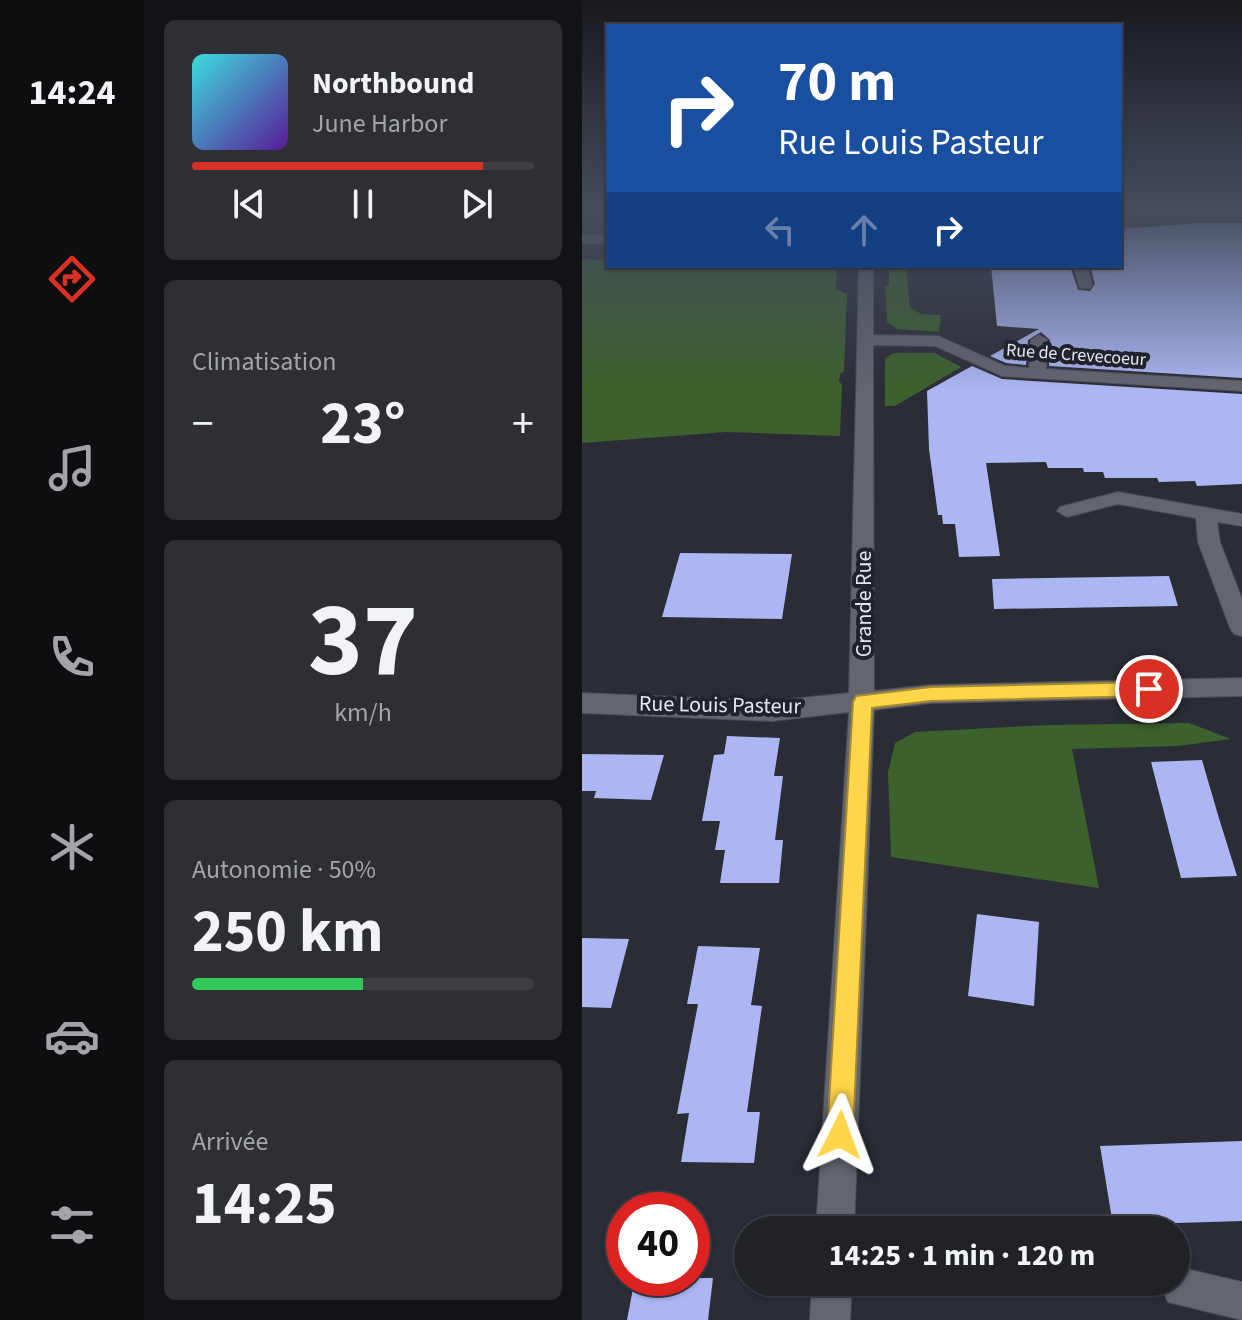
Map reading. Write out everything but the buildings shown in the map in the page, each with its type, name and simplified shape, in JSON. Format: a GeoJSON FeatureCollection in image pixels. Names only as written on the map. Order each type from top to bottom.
{"type":"FeatureCollection","features":[{"type":"Feature","properties":{"kind":"street","name":"Grande Rue"},"geometry":{"type":"LineString","coordinates":[[836,1216],[863,702],[866,268]]}},
{"type":"Feature","properties":{"kind":"street"},"geometry":{"type":"LineString","coordinates":[[1081,268],[1085,285]]}},
{"type":"Feature","properties":{"kind":"street","name":"Rue de Crevecoeur"},"geometry":{"type":"LineString","coordinates":[[866,340],[938,341],[1002,371],[1242,386]]}},
{"type":"Feature","properties":{"kind":"street"},"geometry":{"type":"LineString","coordinates":[[1037,373],[1039,340]]}},
{"type":"Feature","properties":{"kind":"street"},"geometry":{"type":"LineString","coordinates":[[1067,511],[1118,498],[1242,520]]}},
{"type":"Feature","properties":{"kind":"street"},"geometry":{"type":"LineString","coordinates":[[1206,515],[1209,542],[1242,628]]}},
{"type":"Feature","properties":{"kind":"street","name":"Rue Louis Pasteur"},"geometry":{"type":"LineString","coordinates":[[582,703],[772,711],[931,694],[1242,687]]}},
{"type":"Feature","properties":{"kind":"street"},"geometry":{"type":"LineString","coordinates":[[1190,1290],[1242,1302]]}},
{"type":"Feature","properties":{"kind":"street"},"geometry":{"type":"LineString","coordinates":[[830,1320],[831,1296]]}},
{"type":"Feature","properties":{"kind":"green space"},"geometry":{"type":"Polygon","coordinates":[[[582,268],[837,268],[836,289],[847,294],[844,371],[840,374],[839,382],[842,384],[840,436],[726,432],[582,443],[582,268]]]}},
{"type":"Feature","properties":{"kind":"green space"},"geometry":{"type":"Polygon","coordinates":[[[906,268],[910,307],[921,314],[941,315],[939,332],[897,329],[887,322],[885,286],[889,286],[889,269],[906,268]]]}},
{"type":"Feature","properties":{"kind":"green space"},"geometry":{"type":"Polygon","coordinates":[[[893,353],[935,353],[961,367],[895,406],[885,406],[885,359],[893,353]]]}},
{"type":"Feature","properties":{"kind":"green space"},"geometry":{"type":"Polygon","coordinates":[[[1189,723],[1231,739],[1178,746],[1072,749],[1099,888],[891,857],[888,772],[895,743],[915,732],[1049,725],[1189,723]]]}},
{"type":"Feature","properties":{"kind":"route"},"geometry":{"type":"LineString","coordinates":[[840,1135],[863,702],[931,694],[1149,689]]}}]}
